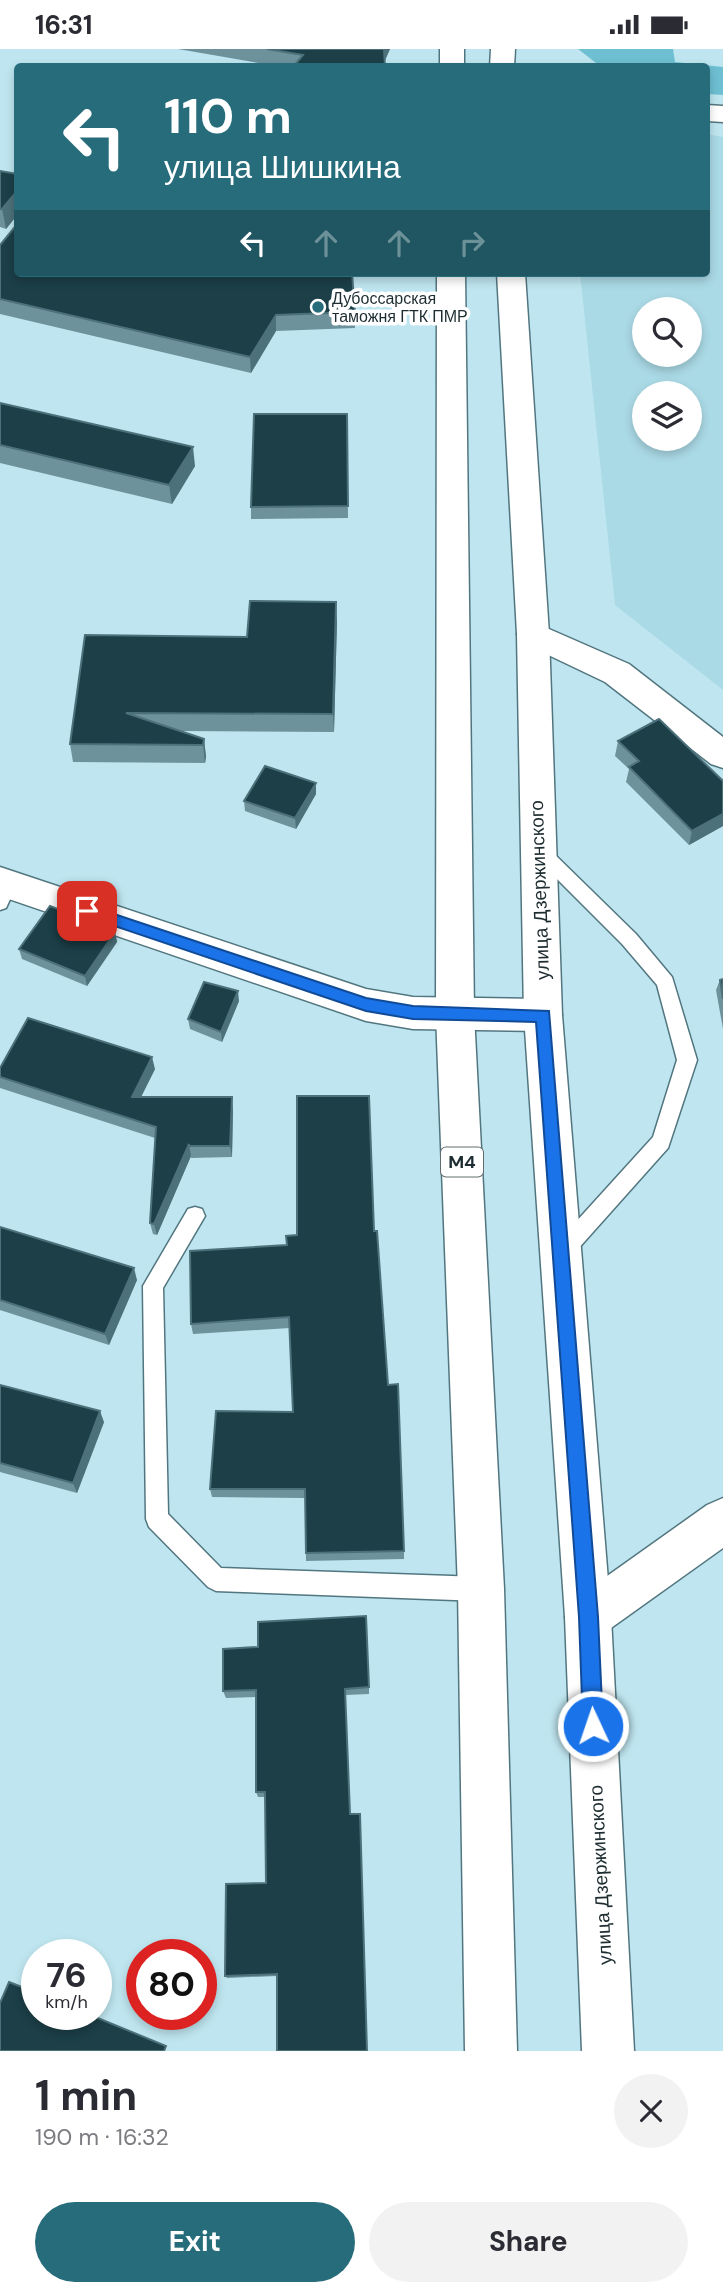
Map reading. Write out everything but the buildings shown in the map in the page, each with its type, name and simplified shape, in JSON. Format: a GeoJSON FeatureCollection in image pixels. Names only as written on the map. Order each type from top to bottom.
{"type":"FeatureCollection","features":[{"type":"Feature","properties":{"kind":"main road","name":"M4"},"geometry":{"type":"LineString","coordinates":[[451,277],[455,1014],[481,1589],[491,2051]]}},
{"type":"Feature","properties":{"kind":"main road","name":"улица Дзержинского"},"geometry":{"type":"LineString","coordinates":[[511,277],[533,633],[543,1016],[588,1617],[608,2051]]}},
{"type":"Feature","properties":{"kind":"main road"},"geometry":{"type":"LineString","coordinates":[[533,633],[617,673],[723,755]]}},
{"type":"Feature","properties":{"kind":"main road"},"geometry":{"type":"LineString","coordinates":[[3,890],[366,1005],[413,1013],[543,1016]]}},
{"type":"Feature","properties":{"kind":"main road"},"geometry":{"type":"LineString","coordinates":[[588,1617],[723,1521]]}},
{"type":"Feature","properties":{"kind":"lane"},"geometry":{"type":"LineString","coordinates":[[538,849],[629,939],[666,982],[687,1060],[661,1143],[561,1253]]}},
{"type":"Feature","properties":{"kind":"lane"},"geometry":{"type":"LineString","coordinates":[[195,1216],[153,1286],[157,1519],[216,1579],[481,1589]]}},
{"type":"Feature","properties":{"kind":"shaded area"},"geometry":{"type":"Polygon","coordinates":[[[578,49],[673,49],[675,62],[685,63],[596,63],[578,49]]]}},
{"type":"Feature","properties":{"kind":"shaded area"},"geometry":{"type":"Polygon","coordinates":[[[710,66],[723,67],[723,95],[710,94],[710,66]]]}},
{"type":"Feature","properties":{"kind":"shaded area"},"geometry":{"type":"Polygon","coordinates":[[[710,135],[723,137],[723,690],[615,605],[580,277],[710,277],[710,135]]]}},
{"type":"Feature","properties":{"kind":"place","name":"Дубоссарская таможня ГТК ПМР"},"geometry":{"type":"Point","coordinates":[318,307]}},
{"type":"Feature","properties":{"kind":"route"},"geometry":{"type":"LineString","coordinates":[[87,911],[366,1005],[413,1013],[543,1016],[588,1617],[593,1726]]}}]}
